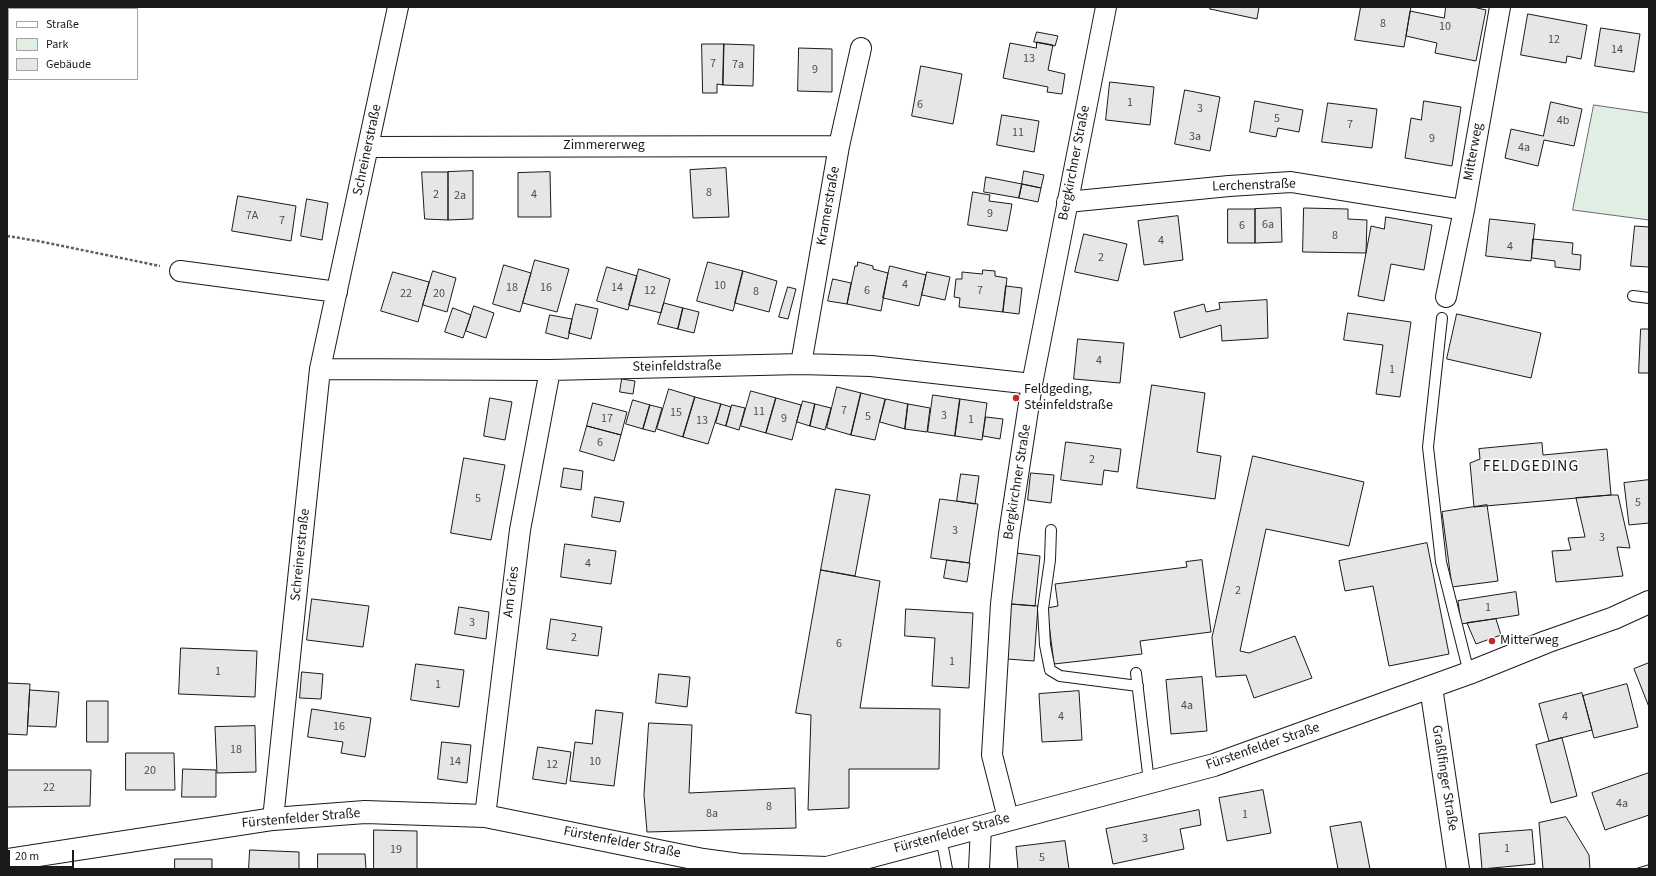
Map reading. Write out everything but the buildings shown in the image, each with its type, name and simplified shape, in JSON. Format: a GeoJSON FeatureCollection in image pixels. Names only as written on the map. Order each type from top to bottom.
{"type":"FeatureCollection","features":[{"type":"Feature","properties":{"kind":"street","name":"Schreinerstraße"},"geometry":{"type":"LineString","coordinates":[[273,819],[320,369],[398,7]]}},
{"type":"Feature","properties":{"kind":"street","name":"Bergkirchner Straße"},"geometry":{"type":"LineString","coordinates":[[1008,818],[992,755],[999,628],[1009,534],[1032,384],[1106,7]]}},
{"type":"Feature","properties":{"kind":"street","name":"Mitterweg"},"geometry":{"type":"LineString","coordinates":[[1446,297],[1464,210],[1500,7]]}},
{"type":"Feature","properties":{"kind":"street","name":"Kramerstraße"},"geometry":{"type":"LineString","coordinates":[[801,364],[839,146],[861,48]]}},
{"type":"Feature","properties":{"kind":"street","name":"Zimmererweg"},"geometry":{"type":"LineString","coordinates":[[369,147],[839,146]]}},
{"type":"Feature","properties":{"kind":"street","name":"Lerchenstraße"},"geometry":{"type":"LineString","coordinates":[[1067,202],[1229,186],[1291,182],[1464,210]]}},
{"type":"Feature","properties":{"kind":"street"},"geometry":{"type":"LineString","coordinates":[[180,271],[337,292]]}},
{"type":"Feature","properties":{"kind":"street","name":"Steinfeldstraße"},"geometry":{"type":"LineString","coordinates":[[320,369],[550,370],[801,364],[871,366],[1032,384]]}},
{"type":"Feature","properties":{"kind":"street","name":"Am Gries"},"geometry":{"type":"LineString","coordinates":[[485,816],[520,530],[550,370]]}},
{"type":"Feature","properties":{"kind":"street","name":"Fürstenfelder Straße"},"geometry":{"type":"LineString","coordinates":[[7,860],[273,819],[365,812],[485,816],[703,860],[740,865],[827,868],[981,827],[1008,818],[1214,765],[1469,673],[1546,642],[1614,618],[1649,602]]}},
{"type":"Feature","properties":{"kind":"street","name":"Graßlfinger Straße"},"geometry":{"type":"LineString","coordinates":[[1430,687],[1458,869]]}},
{"type":"Feature","properties":{"kind":"street"},"geometry":{"type":"LineString","coordinates":[[979,869],[981,827]]}},
{"type":"Feature","properties":{"kind":"lane"},"geometry":{"type":"LineString","coordinates":[[1633,296],[1649,298]]}},
{"type":"Feature","properties":{"kind":"lane"},"geometry":{"type":"LineString","coordinates":[[1442,318],[1428,447],[1441,562],[1469,673]]}},
{"type":"Feature","properties":{"kind":"lane"},"geometry":{"type":"LineString","coordinates":[[1051,530],[1050,560],[1043,609],[1045,645],[1050,670],[1060,676],[1138,686]]}},
{"type":"Feature","properties":{"kind":"lane"},"geometry":{"type":"LineString","coordinates":[[1136,673],[1149,782]]}},
{"type":"Feature","properties":{"kind":"lane"},"geometry":{"type":"LineString","coordinates":[[941,837],[947,869]]}},
{"type":"Feature","properties":{"kind":"path"},"geometry":{"type":"LineString","coordinates":[[7,236],[38,241],[180,271]]}},
{"type":"Feature","properties":{"kind":"green space"},"geometry":{"type":"Polygon","coordinates":[[[1594,105],[1649,113],[1649,220],[1573,210],[1594,105]]]}},
{"type":"Feature","properties":{"kind":"place","name":"Feldgeding, Steinfeldstraße"},"geometry":{"type":"Point","coordinates":[1016,398]}},
{"type":"Feature","properties":{"kind":"place","name":"Mitterweg"},"geometry":{"type":"Point","coordinates":[1492,641]}},
{"type":"Feature","properties":{"kind":"district","name":"FELDGEDING"},"geometry":{"type":"Point","coordinates":[1531,467]}}]}
